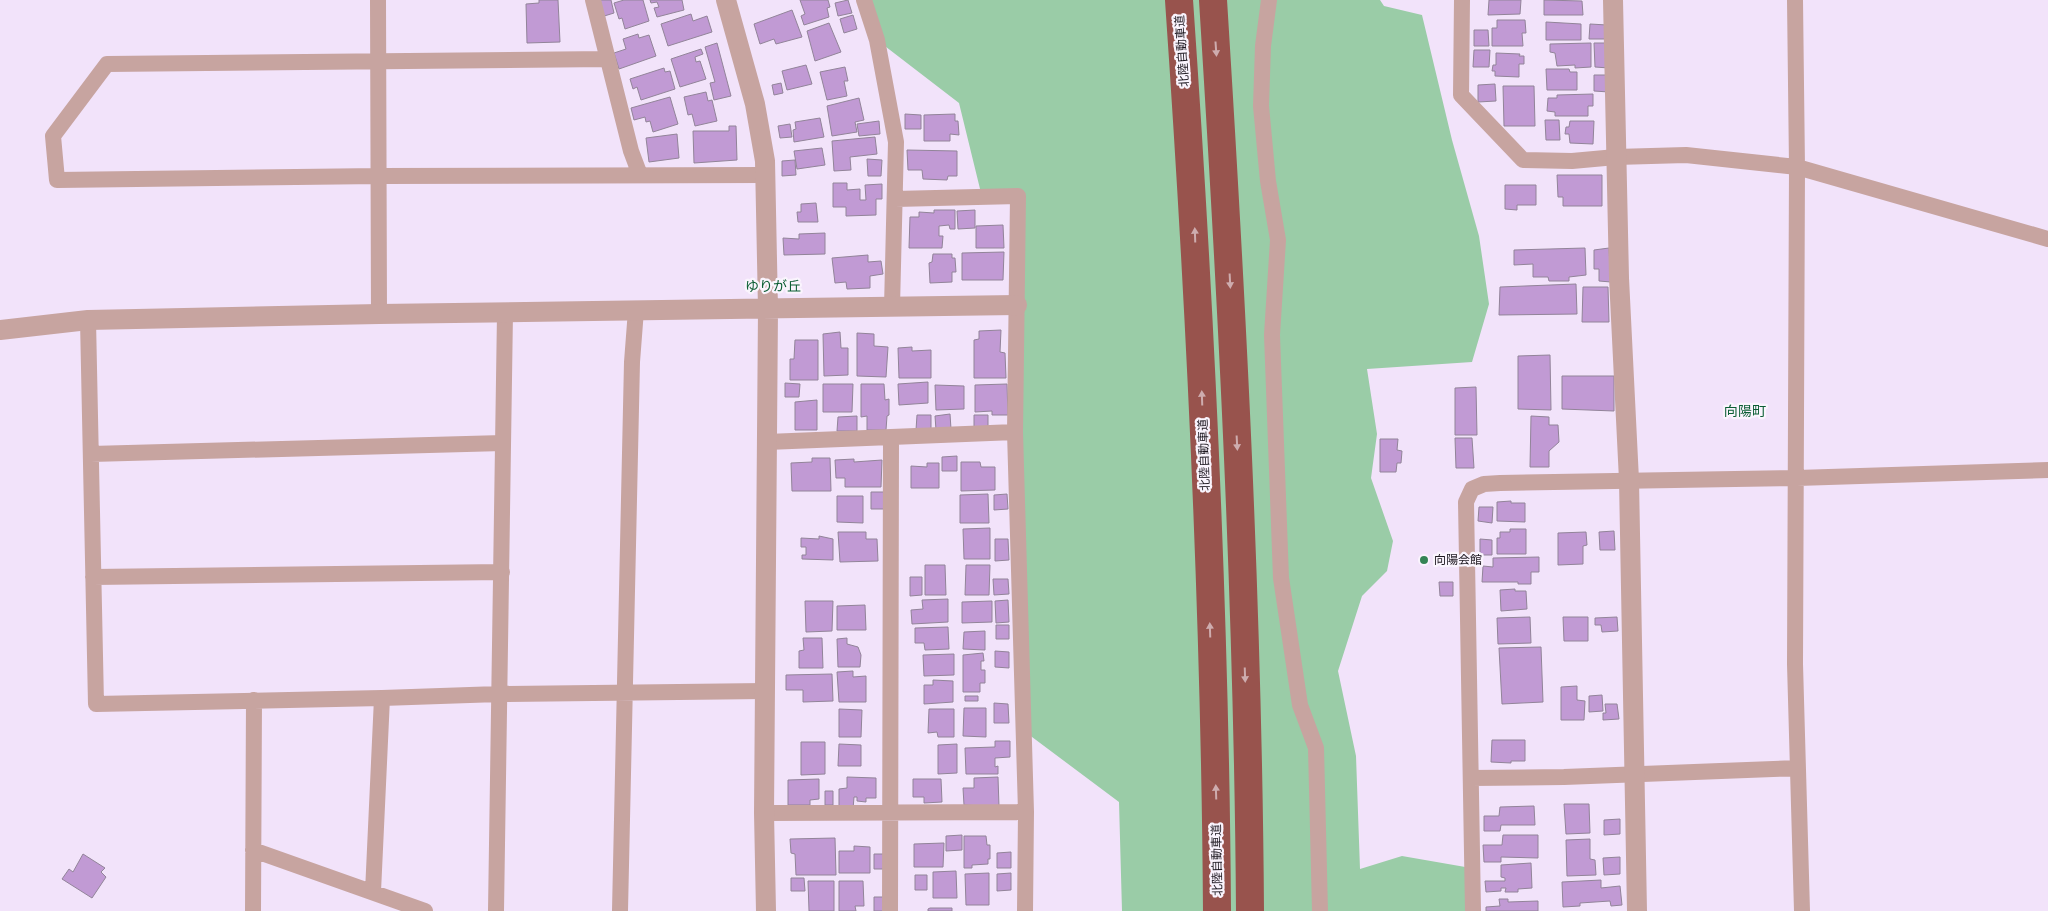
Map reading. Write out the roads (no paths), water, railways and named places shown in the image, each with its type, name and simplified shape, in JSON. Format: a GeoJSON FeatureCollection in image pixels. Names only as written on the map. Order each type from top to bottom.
{"type":"FeatureCollection","features":[{"type":"Feature","properties":{"kind":"highway","name":"北陸自動車道"},"geometry":{"type":"LineString","coordinates":[[1179,0],[1194,218],[1206,504],[1216,818],[1217,911]]}},
{"type":"Feature","properties":{"kind":"highway"},"geometry":{"type":"LineString","coordinates":[[1213,0],[1226,214],[1240,503],[1250,829],[1250,911]]}},
{"type":"Feature","properties":{"kind":"street"},"geometry":{"type":"LineString","coordinates":[[378,0],[379,314]]}},
{"type":"Feature","properties":{"kind":"street"},"geometry":{"type":"LineString","coordinates":[[593,0],[631,151],[640,176]]}},
{"type":"Feature","properties":{"kind":"street"},"geometry":{"type":"LineString","coordinates":[[726,0],[755,104],[765,161],[768,309],[764,691],[766,911]]}},
{"type":"Feature","properties":{"kind":"street"},"geometry":{"type":"LineString","coordinates":[[864,0],[877,40],[896,142],[892,307]]}},
{"type":"Feature","properties":{"kind":"street"},"geometry":{"type":"LineString","coordinates":[[1270,0],[1263,46],[1261,106],[1268,181],[1278,240],[1272,336],[1281,578],[1300,705],[1316,748],[1320,911]]}},
{"type":"Feature","properties":{"kind":"street"},"geometry":{"type":"LineString","coordinates":[[1462,0],[1461,95],[1523,160],[1572,161],[1616,157],[1686,156],[1797,167],[2048,239]]}},
{"type":"Feature","properties":{"kind":"street"},"geometry":{"type":"LineString","coordinates":[[1613,0],[1619,278],[1629,480],[1636,911]]}},
{"type":"Feature","properties":{"kind":"street"},"geometry":{"type":"LineString","coordinates":[[1795,0],[1797,167],[1795,664],[1802,911]]}},
{"type":"Feature","properties":{"kind":"street"},"geometry":{"type":"LineString","coordinates":[[608,59],[107,64],[53,136],[57,180],[379,176],[764,175]]}},
{"type":"Feature","properties":{"kind":"street"},"geometry":{"type":"LineString","coordinates":[[895,199],[1018,196],[1016,432],[1026,812],[1025,911]]}},
{"type":"Feature","properties":{"kind":"street"},"geometry":{"type":"LineString","coordinates":[[0,330],[88,320],[1017,305]]}},
{"type":"Feature","properties":{"kind":"street"},"geometry":{"type":"LineString","coordinates":[[620,911],[632,362],[636,310]]}},
{"type":"Feature","properties":{"kind":"street"},"geometry":{"type":"LineString","coordinates":[[496,911],[504,313]]}},
{"type":"Feature","properties":{"kind":"street"},"geometry":{"type":"LineString","coordinates":[[88,320],[96,704],[499,694],[764,691]]}},
{"type":"Feature","properties":{"kind":"street"},"geometry":{"type":"LineString","coordinates":[[767,442],[1016,432]]}},
{"type":"Feature","properties":{"kind":"street"},"geometry":{"type":"LineString","coordinates":[[890,911],[891,438]]}},
{"type":"Feature","properties":{"kind":"street"},"geometry":{"type":"LineString","coordinates":[[91,454],[503,443]]}},
{"type":"Feature","properties":{"kind":"street"},"geometry":{"type":"LineString","coordinates":[[1472,911],[1466,502],[1472,489],[1484,484],[1500,483],[1797,478],[2048,470]]}},
{"type":"Feature","properties":{"kind":"street"},"geometry":{"type":"LineString","coordinates":[[94,577],[502,572]]}},
{"type":"Feature","properties":{"kind":"street"},"geometry":{"type":"LineString","coordinates":[[373,892],[382,698]]}},
{"type":"Feature","properties":{"kind":"street"},"geometry":{"type":"LineString","coordinates":[[253,911],[254,700]]}},
{"type":"Feature","properties":{"kind":"street"},"geometry":{"type":"LineString","coordinates":[[1471,778],[1564,778],[1633,773],[1798,768]]}},
{"type":"Feature","properties":{"kind":"street"},"geometry":{"type":"LineString","coordinates":[[764,813],[1026,812]]}},
{"type":"Feature","properties":{"kind":"street"},"geometry":{"type":"LineString","coordinates":[[253,850],[425,911]]}},
{"type":"Feature","properties":{"kind":"place","name":"向陽会館"},"geometry":{"type":"Point","coordinates":[1424,560]}},
{"type":"Feature","properties":{"kind":"district","name":"ゆりが丘"},"geometry":{"type":"Point","coordinates":[773,286]}},
{"type":"Feature","properties":{"kind":"district","name":"向陽町"},"geometry":{"type":"Point","coordinates":[1745,411]}}]}
